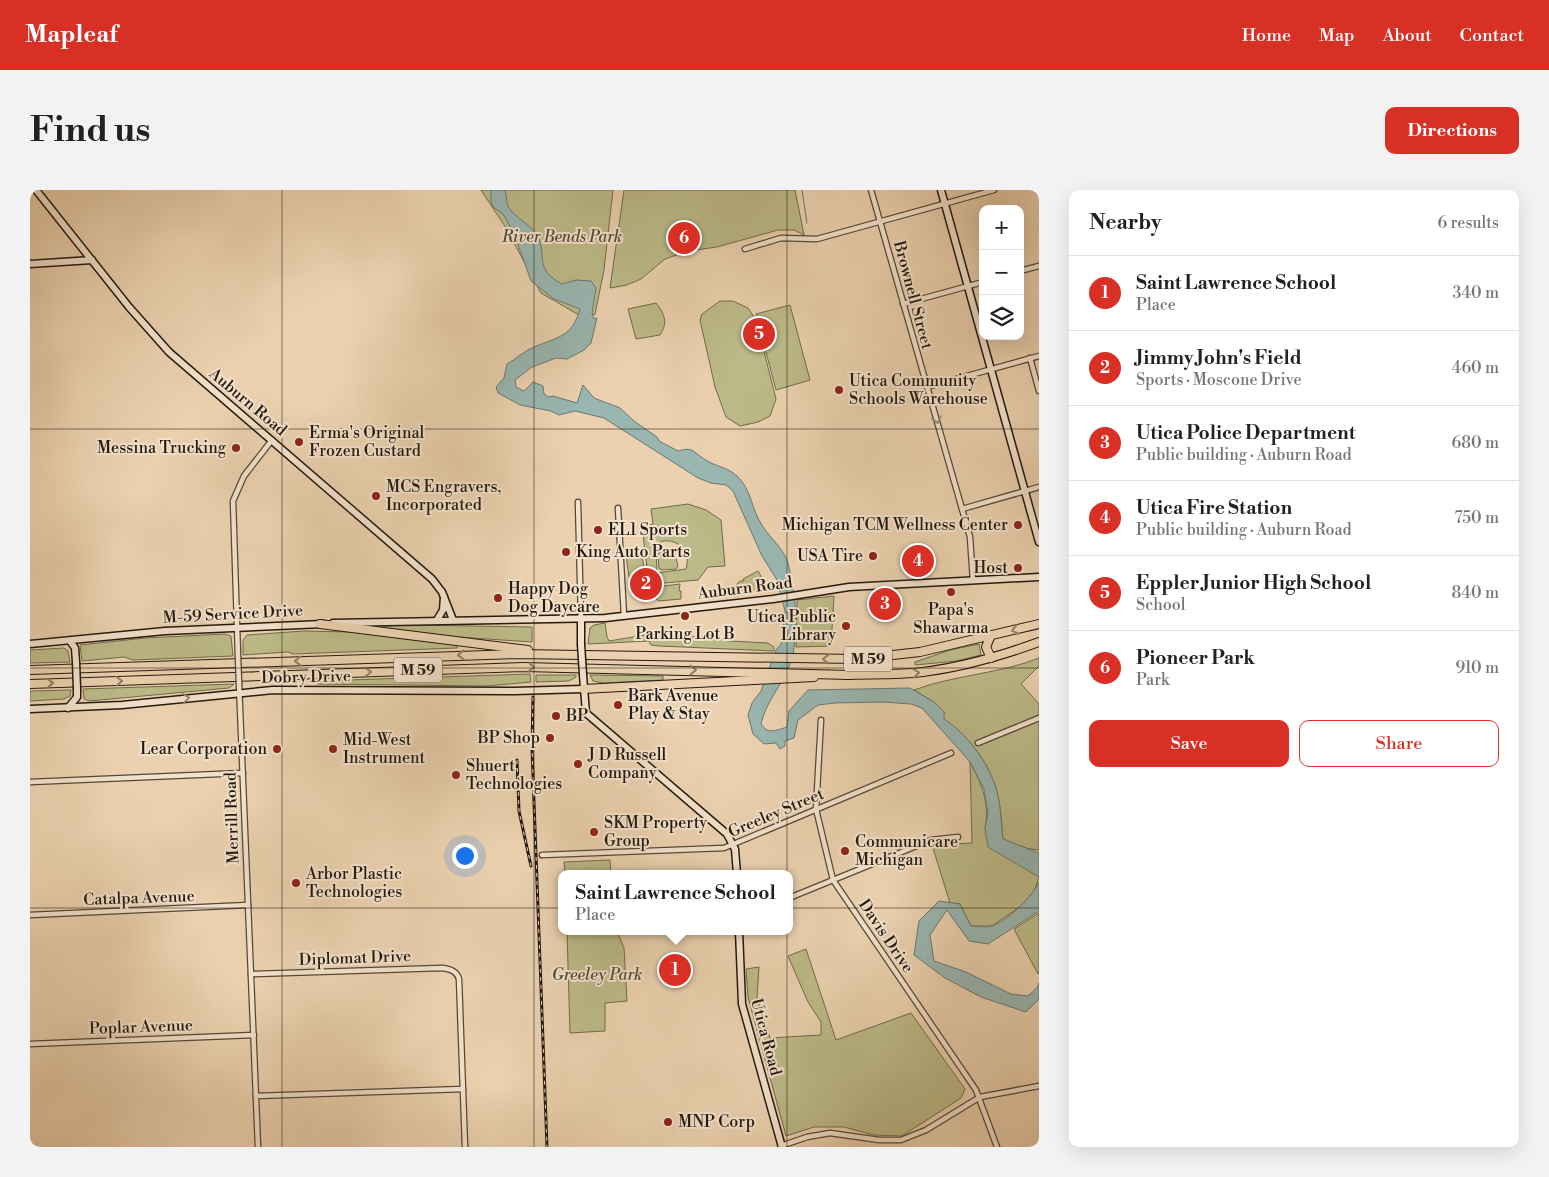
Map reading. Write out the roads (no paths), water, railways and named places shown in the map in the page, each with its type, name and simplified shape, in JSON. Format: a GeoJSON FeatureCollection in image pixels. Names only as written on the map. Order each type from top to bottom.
{"type":"FeatureCollection","features":[{"type":"Feature","properties":{"kind":"highway"},"geometry":{"type":"LineString","coordinates":[[320,624],[503,646],[545,653]]}},
{"type":"Feature","properties":{"kind":"highway","name":"M 59"},"geometry":{"type":"LineString","coordinates":[[30,670],[545,653],[791,659],[884,658],[933,650],[1039,624]]}},
{"type":"Feature","properties":{"kind":"highway"},"geometry":{"type":"LineString","coordinates":[[991,658],[986,647],[992,635]]}},
{"type":"Feature","properties":{"kind":"highway","name":"M 59"},"geometry":{"type":"LineString","coordinates":[[30,684],[524,667],[767,672],[785,676],[924,672],[991,658],[1039,642]]}},
{"type":"Feature","properties":{"kind":"highway"},"geometry":{"type":"LineString","coordinates":[[584,689],[764,680],[785,676]]}},
{"type":"Feature","properties":{"kind":"street","name":"Auburn Road"},"geometry":{"type":"LineString","coordinates":[[36,190],[156,340],[428,576],[444,596],[453,620]]}},
{"type":"Feature","properties":{"kind":"street","name":"Brownell Street"},"geometry":{"type":"LineString","coordinates":[[871,190],[972,545],[973,581]]}},
{"type":"Feature","properties":{"kind":"street"},"geometry":{"type":"LineString","coordinates":[[941,190],[1039,542]]}},
{"type":"Feature","properties":{"kind":"street"},"geometry":{"type":"LineString","coordinates":[[745,249],[781,238],[817,240],[994,190]]}},
{"type":"Feature","properties":{"kind":"street"},"geometry":{"type":"LineString","coordinates":[[30,264],[92,260]]}},
{"type":"Feature","properties":{"kind":"street"},"geometry":{"type":"LineString","coordinates":[[1024,270],[1039,266]]}},
{"type":"Feature","properties":{"kind":"street"},"geometry":{"type":"LineString","coordinates":[[903,304],[979,283]]}},
{"type":"Feature","properties":{"kind":"street"},"geometry":{"type":"LineString","coordinates":[[927,387],[1039,356]]}},
{"type":"Feature","properties":{"kind":"street"},"geometry":{"type":"LineString","coordinates":[[1030,358],[1039,391]]}},
{"type":"Feature","properties":{"kind":"street","name":"Merrill Road"},"geometry":{"type":"LineString","coordinates":[[258,1147],[239,684],[234,495],[244,476],[272,440]]}},
{"type":"Feature","properties":{"kind":"street"},"geometry":{"type":"LineString","coordinates":[[962,509],[1039,487]]}},
{"type":"Feature","properties":{"kind":"street"},"geometry":{"type":"LineString","coordinates":[[578,502],[581,644],[585,710],[589,716],[723,831],[733,844],[737,870]]}},
{"type":"Feature","properties":{"kind":"street"},"geometry":{"type":"LineString","coordinates":[[618,508],[624,616]]}},
{"type":"Feature","properties":{"kind":"street","name":"Auburn Road"},"geometry":{"type":"LineString","coordinates":[[438,620],[581,619],[624,616],[773,599],[865,586],[1039,577]]}},
{"type":"Feature","properties":{"kind":"street"},"geometry":{"type":"LineString","coordinates":[[438,620],[444,596]]}},
{"type":"Feature","properties":{"kind":"street","name":"M-59 Service Drive"},"geometry":{"type":"LineString","coordinates":[[30,644],[144,633],[237,627],[438,620]]}},
{"type":"Feature","properties":{"kind":"street"},"geometry":{"type":"LineString","coordinates":[[68,708],[77,697],[75,648],[70,641]]}},
{"type":"Feature","properties":{"kind":"street","name":"Dobry Drive"},"geometry":{"type":"LineString","coordinates":[[30,709],[138,704],[240,692],[285,690],[478,692],[584,689]]}},
{"type":"Feature","properties":{"kind":"street"},"geometry":{"type":"LineString","coordinates":[[978,743],[1039,718]]}},
{"type":"Feature","properties":{"kind":"street","name":"Davis Drive"},"geometry":{"type":"LineString","coordinates":[[821,720],[816,809],[832,880],[980,1097],[997,1147]]}},
{"type":"Feature","properties":{"kind":"street","name":"Greeley Street"},"geometry":{"type":"LineString","coordinates":[[542,855],[720,848],[951,753]]}},
{"type":"Feature","properties":{"kind":"street"},"geometry":{"type":"LineString","coordinates":[[30,782],[243,773]]}},
{"type":"Feature","properties":{"kind":"street"},"geometry":{"type":"LineString","coordinates":[[793,896],[931,840],[958,837]]}},
{"type":"Feature","properties":{"kind":"street","name":"Catalpa Avenue"},"geometry":{"type":"LineString","coordinates":[[30,915],[248,905]]}},
{"type":"Feature","properties":{"kind":"street","name":"Utica Road"},"geometry":{"type":"LineString","coordinates":[[739,935],[742,1004],[782,1146]]}},
{"type":"Feature","properties":{"kind":"street","name":"Diplomat Drive"},"geometry":{"type":"LineString","coordinates":[[251,974],[442,968],[458,975],[463,1089]]}},
{"type":"Feature","properties":{"kind":"street","name":"Poplar Avenue"},"geometry":{"type":"LineString","coordinates":[[30,1044],[254,1035]]}},
{"type":"Feature","properties":{"kind":"street"},"geometry":{"type":"LineString","coordinates":[[782,1146],[807,1136],[830,1133],[887,1141],[908,1139],[980,1097],[1039,1086]]}},
{"type":"Feature","properties":{"kind":"street"},"geometry":{"type":"LineString","coordinates":[[256,1096],[463,1089],[465,1147]]}},
{"type":"Feature","properties":{"kind":"water"},"geometry":{"type":"Polygon","coordinates":[[[491,190],[504,190],[509,208],[537,235],[547,273],[562,284],[576,280],[591,281],[596,288],[592,313],[594,319],[597,318],[591,343],[584,350],[567,359],[556,358],[532,367],[515,380],[516,387],[524,391],[533,382],[543,386],[544,394],[548,397],[553,396],[577,403],[583,385],[594,398],[620,408],[634,421],[657,437],[659,441],[678,451],[692,450],[708,461],[733,473],[746,487],[758,519],[786,558],[795,605],[794,648],[788,668],[768,705],[761,724],[770,731],[787,727],[789,711],[808,690],[910,688],[934,702],[944,712],[944,719],[975,748],[987,767],[997,792],[1003,839],[1039,853],[1039,877],[988,847],[985,829],[988,813],[984,789],[970,762],[922,708],[911,704],[883,702],[818,705],[798,720],[794,738],[785,741],[785,746],[780,749],[776,743],[764,744],[753,734],[748,715],[752,703],[761,691],[776,650],[781,644],[785,611],[777,580],[762,556],[733,491],[726,485],[711,483],[698,478],[604,418],[575,411],[559,415],[551,411],[520,405],[498,393],[496,387],[504,378],[507,364],[530,349],[563,335],[573,325],[580,309],[554,299],[531,281],[514,233],[503,214],[493,207],[491,190]]]}},
{"type":"Feature","properties":{"kind":"water"},"geometry":{"type":"Polygon","coordinates":[[[1039,882],[1039,911],[988,944],[969,941],[947,910],[930,935],[934,961],[966,972],[1011,994],[1028,996],[1037,988],[1039,983],[1039,999],[1026,1012],[981,997],[945,978],[914,955],[919,921],[939,901],[960,904],[971,926],[990,927],[1005,919],[1019,908],[1039,882]]]}},
{"type":"Feature","properties":{"kind":"waterway"},"geometry":{"type":"LineString","coordinates":[[802,190],[807,223]]}},
{"type":"Feature","properties":{"kind":"railway"},"geometry":{"type":"LineString","coordinates":[[533,697],[532,749],[547,1147]]}},
{"type":"Feature","properties":{"kind":"railway"},"geometry":{"type":"LineString","coordinates":[[517,760],[519,811],[531,866]]}},
{"type":"Feature","properties":{"kind":"place","name":"Pioneer Park"},"geometry":{"type":"Point","coordinates":[684,238]}},
{"type":"Feature","properties":{"kind":"place","name":"Eppler Junior High School"},"geometry":{"type":"Point","coordinates":[759,334]}},
{"type":"Feature","properties":{"kind":"place","name":"Utica Community Schools Warehouse"},"geometry":{"type":"Point","coordinates":[839,390]}},
{"type":"Feature","properties":{"kind":"place","name":"Erma's Original Frozen Custard"},"geometry":{"type":"Point","coordinates":[299,442]}},
{"type":"Feature","properties":{"kind":"place","name":"Messina Trucking"},"geometry":{"type":"Point","coordinates":[236,448]}},
{"type":"Feature","properties":{"kind":"place","name":"MCS Engravers, Incorporated"},"geometry":{"type":"Point","coordinates":[376,496]}},
{"type":"Feature","properties":{"kind":"place","name":"Michigan TCM Wellness Center"},"geometry":{"type":"Point","coordinates":[1018,525]}},
{"type":"Feature","properties":{"kind":"place","name":"EL1 Sports"},"geometry":{"type":"Point","coordinates":[598,530]}},
{"type":"Feature","properties":{"kind":"place","name":"King Auto Parts"},"geometry":{"type":"Point","coordinates":[566,552]}},
{"type":"Feature","properties":{"kind":"place","name":"USA Tire"},"geometry":{"type":"Point","coordinates":[873,556]}},
{"type":"Feature","properties":{"kind":"place","name":"Utica Fire Station"},"geometry":{"type":"Point","coordinates":[918,561]}},
{"type":"Feature","properties":{"kind":"place","name":"Host"},"geometry":{"type":"Point","coordinates":[1018,568]}},
{"type":"Feature","properties":{"kind":"place","name":"Jimmy John's Field"},"geometry":{"type":"Point","coordinates":[646,584]}},
{"type":"Feature","properties":{"kind":"place","name":"Papa's Shawarma"},"geometry":{"type":"Point","coordinates":[951,592]}},
{"type":"Feature","properties":{"kind":"place","name":"Happy Dog Dog Daycare"},"geometry":{"type":"Point","coordinates":[498,598]}},
{"type":"Feature","properties":{"kind":"place","name":"Utica Police Department"},"geometry":{"type":"Point","coordinates":[885,604]}},
{"type":"Feature","properties":{"kind":"place","name":"Parking Lot B"},"geometry":{"type":"Point","coordinates":[685,616]}},
{"type":"Feature","properties":{"kind":"place","name":"Utica Public Library"},"geometry":{"type":"Point","coordinates":[846,626]}},
{"type":"Feature","properties":{"kind":"place","name":"Bark Avenue Play & Stay"},"geometry":{"type":"Point","coordinates":[618,705]}},
{"type":"Feature","properties":{"kind":"place","name":"BP"},"geometry":{"type":"Point","coordinates":[556,716]}},
{"type":"Feature","properties":{"kind":"place","name":"BP Shop"},"geometry":{"type":"Point","coordinates":[550,738]}},
{"type":"Feature","properties":{"kind":"place","name":"Lear Corporation"},"geometry":{"type":"Point","coordinates":[277,749]}},
{"type":"Feature","properties":{"kind":"place","name":"Mid-West Instrument"},"geometry":{"type":"Point","coordinates":[333,749]}},
{"type":"Feature","properties":{"kind":"place","name":"J D Russell Company"},"geometry":{"type":"Point","coordinates":[578,764]}},
{"type":"Feature","properties":{"kind":"place","name":"Shuert Technologies"},"geometry":{"type":"Point","coordinates":[456,775]}},
{"type":"Feature","properties":{"kind":"place","name":"SKM Property Group"},"geometry":{"type":"Point","coordinates":[594,832]}},
{"type":"Feature","properties":{"kind":"place","name":"Communicare Michigan"},"geometry":{"type":"Point","coordinates":[845,851]}},
{"type":"Feature","properties":{"kind":"place","name":"Arbor Plastic Technologies"},"geometry":{"type":"Point","coordinates":[296,883]}},
{"type":"Feature","properties":{"kind":"place","name":"Saint Lawrence School"},"geometry":{"type":"Point","coordinates":[675,970]}},
{"type":"Feature","properties":{"kind":"place","name":"MNP Corp"},"geometry":{"type":"Point","coordinates":[668,1122]}},
{"type":"Feature","properties":{"kind":"park label","name":"River Bends Park"},"geometry":{"type":"Point","coordinates":[562,237]}},
{"type":"Feature","properties":{"kind":"park label","name":"Greeley Park"},"geometry":{"type":"Point","coordinates":[597,975]}}]}
